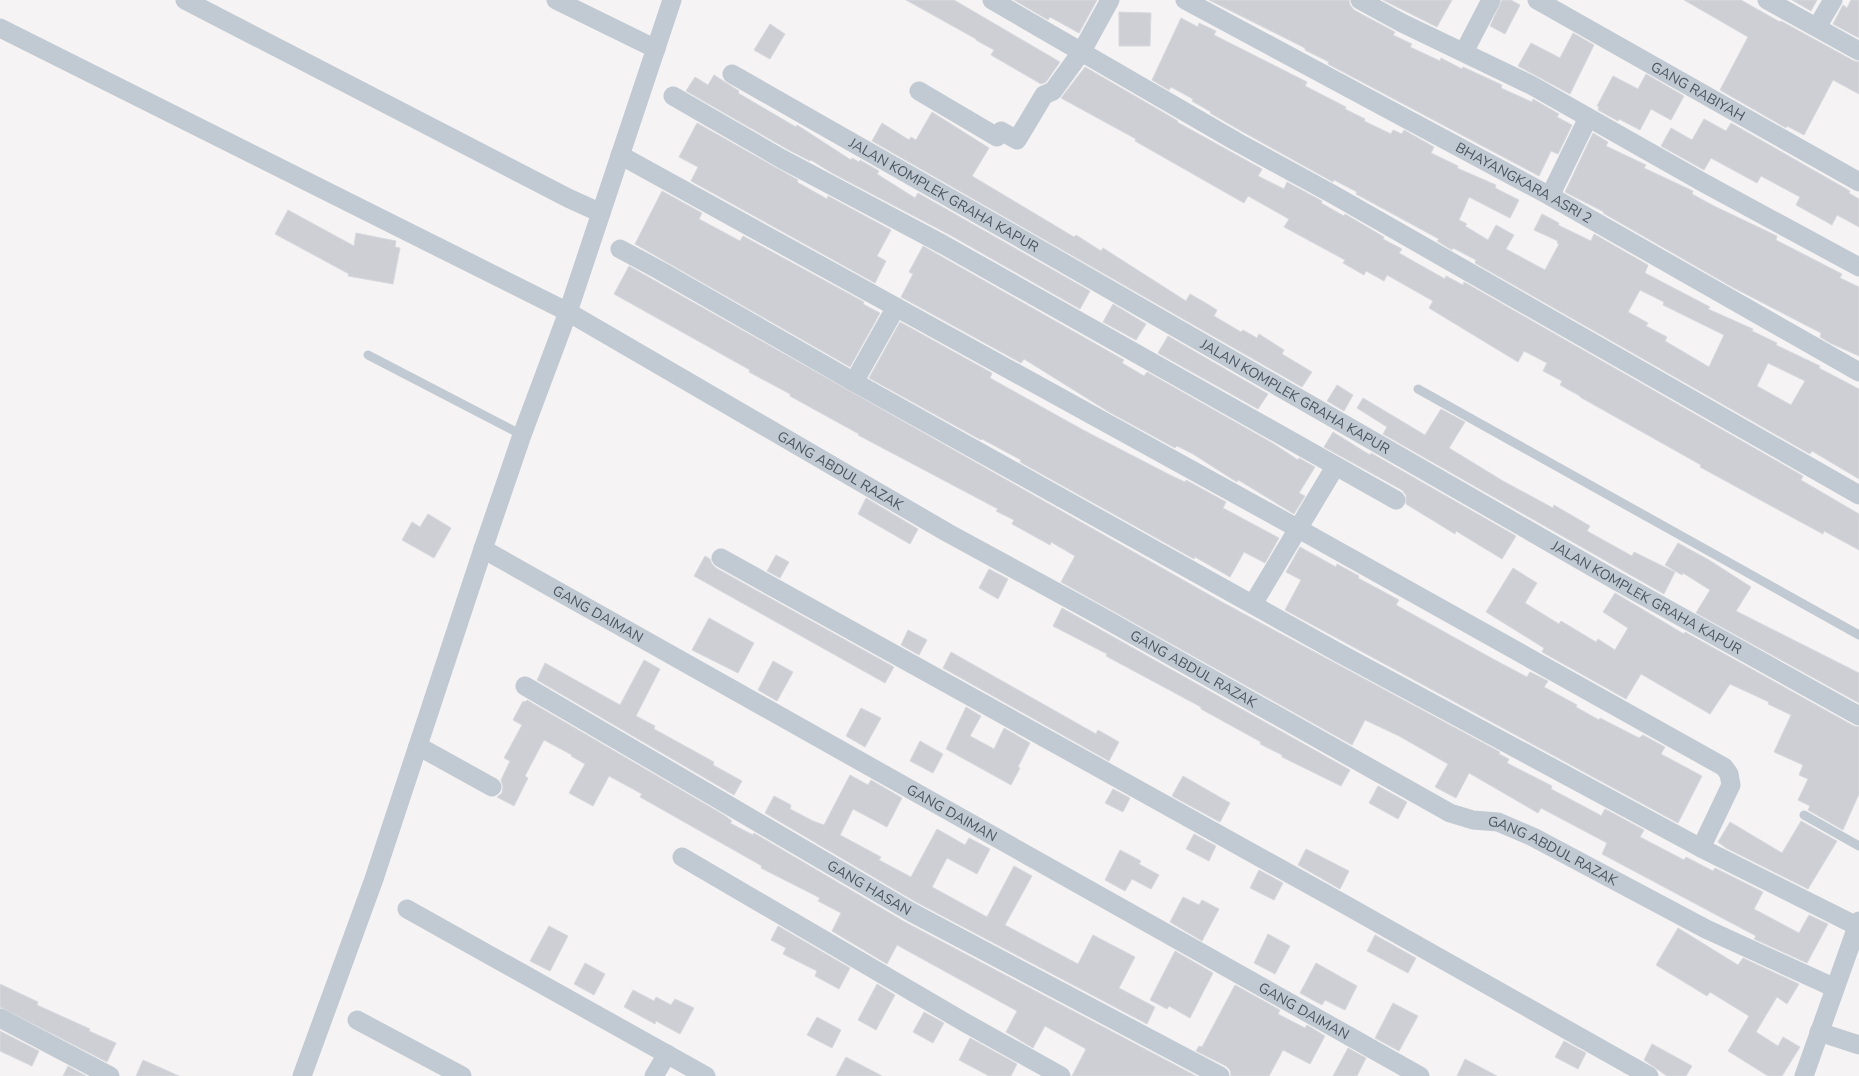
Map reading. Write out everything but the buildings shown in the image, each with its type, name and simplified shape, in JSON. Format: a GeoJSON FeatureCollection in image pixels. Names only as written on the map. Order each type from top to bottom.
{"type":"FeatureCollection","features":[{"type":"Feature","properties":{"kind":"street"},"geometry":{"type":"LineString","coordinates":[[185,0],[568,198],[601,213]]}},
{"type":"Feature","properties":{"kind":"street"},"geometry":{"type":"LineString","coordinates":[[556,0],[656,49]]}},
{"type":"Feature","properties":{"kind":"street"},"geometry":{"type":"LineString","coordinates":[[302,1076],[374,879],[483,549],[522,435],[568,312],[672,0]]}},
{"type":"Feature","properties":{"kind":"street"},"geometry":{"type":"LineString","coordinates":[[992,0],[1237,142],[1343,200],[1859,495]]}},
{"type":"Feature","properties":{"kind":"street"},"geometry":{"type":"LineString","coordinates":[[919,91],[997,137],[1001,131],[1017,140],[1044,95],[1053,91],[1082,51],[1110,0]]}},
{"type":"Feature","properties":{"kind":"street","name":"BHAYANGKARA ASRI 2"},"geometry":{"type":"LineString","coordinates":[[1185,0],[1550,196],[1859,372]]}},
{"type":"Feature","properties":{"kind":"street"},"geometry":{"type":"LineString","coordinates":[[1360,0],[1402,23],[1531,85],[1704,183],[1859,267]]}},
{"type":"Feature","properties":{"kind":"street"},"geometry":{"type":"LineString","coordinates":[[1464,52],[1491,0]]}},
{"type":"Feature","properties":{"kind":"street","name":"GANG RABIYAH"},"geometry":{"type":"LineString","coordinates":[[1537,0],[1859,182]]}},
{"type":"Feature","properties":{"kind":"street"},"geometry":{"type":"LineString","coordinates":[[1767,0],[1859,51]]}},
{"type":"Feature","properties":{"kind":"street"},"geometry":{"type":"LineString","coordinates":[[1817,28],[1833,0]]}},
{"type":"Feature","properties":{"kind":"street","name":"GANG ABDUL RAZAK"},"geometry":{"type":"LineString","coordinates":[[0,28],[568,312],[948,533],[1093,612],[1450,813],[1473,820],[1498,822],[1533,837],[1706,929],[1835,988]]}},
{"type":"Feature","properties":{"kind":"street","name":"JALAN KOMPLEK GRAHA KAPUR"},"geometry":{"type":"LineString","coordinates":[[732,74],[1615,580],[1859,716]]}},
{"type":"Feature","properties":{"kind":"street"},"geometry":{"type":"LineString","coordinates":[[673,96],[782,159],[952,250],[1396,500]]}},
{"type":"Feature","properties":{"kind":"street"},"geometry":{"type":"LineString","coordinates":[[1550,196],[1588,118]]}},
{"type":"Feature","properties":{"kind":"street"},"geometry":{"type":"LineString","coordinates":[[620,155],[1297,528],[1724,767],[1729,774],[1731,785],[1701,848]]}},
{"type":"Feature","properties":{"kind":"street"},"geometry":{"type":"LineString","coordinates":[[620,249],[1341,654],[1701,848],[1858,924],[1804,1076]]}},
{"type":"Feature","properties":{"kind":"street"},"geometry":{"type":"LineString","coordinates":[[854,382],[896,307]]}},
{"type":"Feature","properties":{"kind":"street"},"geometry":{"type":"LineString","coordinates":[[1253,604],[1335,467]]}},
{"type":"Feature","properties":{"kind":"street","name":"GANG DAIMAN"},"geometry":{"type":"LineString","coordinates":[[483,549],[1420,1076]]}},
{"type":"Feature","properties":{"kind":"street"},"geometry":{"type":"LineString","coordinates":[[721,558],[1344,904],[1649,1076]]}},
{"type":"Feature","properties":{"kind":"street","name":"GANG HASAN"},"geometry":{"type":"LineString","coordinates":[[525,686],[911,912],[1220,1076]]}},
{"type":"Feature","properties":{"kind":"street"},"geometry":{"type":"LineString","coordinates":[[418,746],[492,786]]}},
{"type":"Feature","properties":{"kind":"street"},"geometry":{"type":"LineString","coordinates":[[682,857],[964,1022],[1061,1076]]}},
{"type":"Feature","properties":{"kind":"street"},"geometry":{"type":"LineString","coordinates":[[407,909],[706,1076]]}},
{"type":"Feature","properties":{"kind":"street"},"geometry":{"type":"LineString","coordinates":[[0,1018],[110,1076]]}},
{"type":"Feature","properties":{"kind":"street"},"geometry":{"type":"LineString","coordinates":[[357,1020],[462,1076]]}},
{"type":"Feature","properties":{"kind":"street"},"geometry":{"type":"LineString","coordinates":[[1819,1032],[1859,1045]]}},
{"type":"Feature","properties":{"kind":"street"},"geometry":{"type":"LineString","coordinates":[[654,1076],[667,1054]]}},
{"type":"Feature","properties":{"kind":"lane"},"geometry":{"type":"LineString","coordinates":[[368,356],[522,435]]}},
{"type":"Feature","properties":{"kind":"lane"},"geometry":{"type":"LineString","coordinates":[[1418,388],[1859,635]]}},
{"type":"Feature","properties":{"kind":"lane"},"geometry":{"type":"LineString","coordinates":[[1804,815],[1859,846]]}}]}
